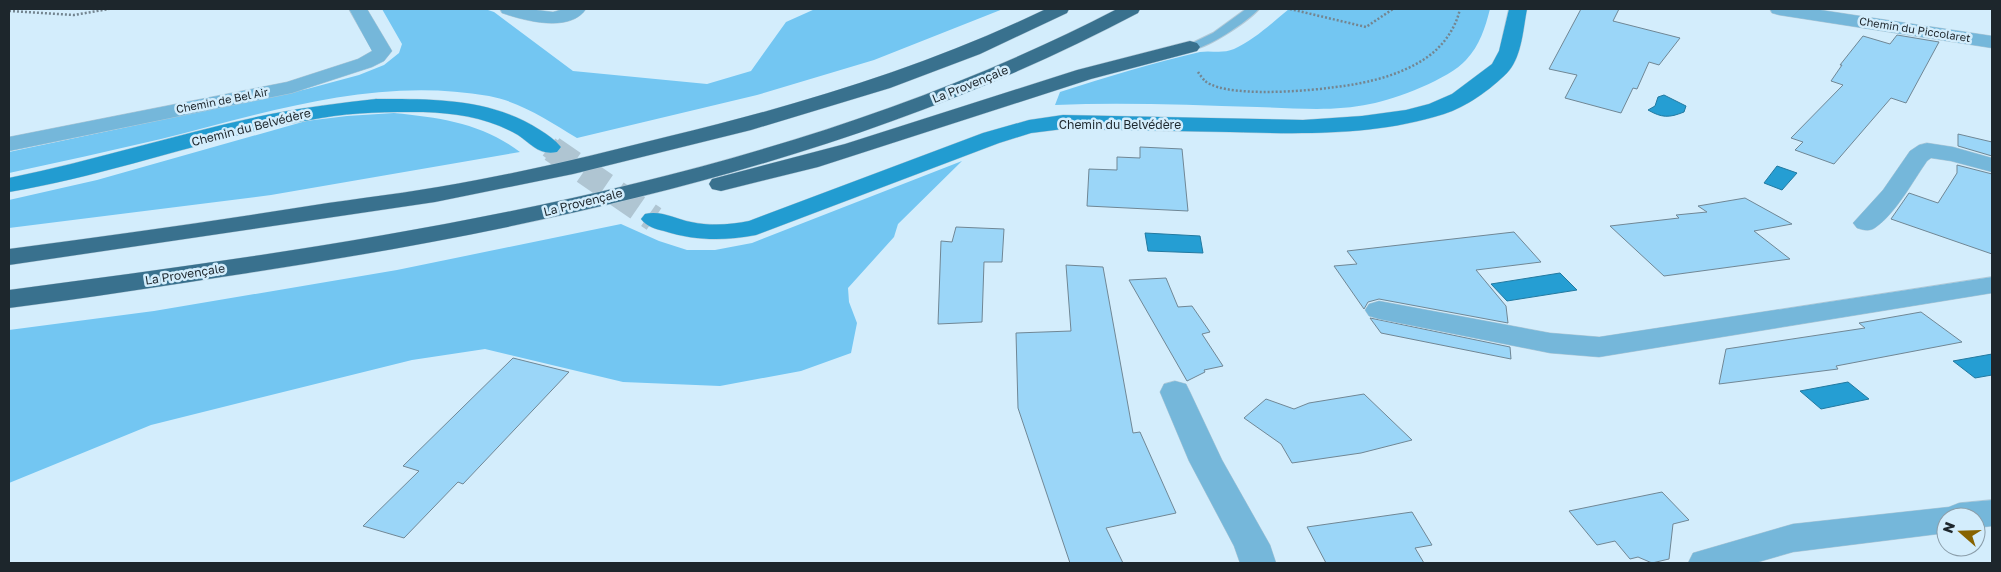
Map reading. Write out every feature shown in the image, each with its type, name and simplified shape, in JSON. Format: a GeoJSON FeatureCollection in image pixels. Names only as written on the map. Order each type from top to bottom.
{"type":"FeatureCollection","features":[{"type":"Feature","properties":{"kind":"highway"},"geometry":{"type":"LineString","coordinates":[[9,257],[164,237],[377,204],[498,184],[614,158],[773,117],[922,70],[1037,21],[1060,9]]}},
{"type":"Feature","properties":{"kind":"highway","name":"La Provençale"},"geometry":{"type":"LineString","coordinates":[[9,299],[140,282],[403,240],[529,215],[688,176],[817,140],[924,103],[1013,68],[1085,34],[1131,9]]}},
{"type":"Feature","properties":{"kind":"highway"},"geometry":{"type":"LineString","coordinates":[[529,215],[692,190],[774,173],[862,147],[1091,72],[1190,47]]}},
{"type":"Feature","properties":{"kind":"street","name":"Chemin de Bel Air"},"geometry":{"type":"LineString","coordinates":[[9,144],[292,87],[365,63],[377,57],[382,51],[358,9]]}},
{"type":"Feature","properties":{"kind":"street"},"geometry":{"type":"LineString","coordinates":[[509,9],[537,16],[551,17],[566,15],[576,9]]}},
{"type":"Feature","properties":{"kind":"street","name":"Chemin du Belvédère"},"geometry":{"type":"LineString","coordinates":[[654,219],[673,227],[702,233],[731,233],[756,227],[991,138],[1029,127],[1063,122],[1303,127],[1362,123],[1406,117],[1437,109],[1460,99],[1500,68],[1509,51],[1518,9]]}},
{"type":"Feature","properties":{"kind":"street","name":"Chemin du Piccolaret"},"geometry":{"type":"LineString","coordinates":[[1779,9],[1992,42]]}},
{"type":"Feature","properties":{"kind":"street","name":"Chemin du Belvédère"},"geometry":{"type":"LineString","coordinates":[[9,185],[138,156],[277,118],[356,106],[402,104],[446,107],[484,113],[510,122],[549,147]]}},
{"type":"Feature","properties":{"kind":"street"},"geometry":{"type":"LineString","coordinates":[[1866,222],[1892,195],[1918,156],[1927,150],[1953,154],[1992,165]]}},
{"type":"Feature","properties":{"kind":"street"},"geometry":{"type":"LineString","coordinates":[[1379,310],[1550,343],[1599,347],[1992,285]]}},
{"type":"Feature","properties":{"kind":"street"},"geometry":{"type":"LineString","coordinates":[[1175,392],[1206,461],[1252,545],[1258,563]]}},
{"type":"Feature","properties":{"kind":"street"},"geometry":{"type":"LineString","coordinates":[[1706,563],[1793,538],[1936,520]]}},
{"type":"Feature","properties":{"kind":"lane"},"geometry":{"type":"LineString","coordinates":[[1190,47],[1217,34],[1253,9]]}},
{"type":"Feature","properties":{"kind":"path"},"geometry":{"type":"LineString","coordinates":[[9,11],[74,14],[109,9]]}},
{"type":"Feature","properties":{"kind":"path"},"geometry":{"type":"LineString","coordinates":[[1290,9],[1366,27],[1393,9]]}},
{"type":"Feature","properties":{"kind":"path"},"geometry":{"type":"LineString","coordinates":[[1190,47],[1201,58],[1202,65],[1198,70],[1199,76],[1211,84],[1254,92],[1317,90],[1363,83],[1396,72],[1423,59],[1447,39],[1459,18],[1460,9]]}},
{"type":"Feature","properties":{"kind":"shaded area"},"geometry":{"type":"Polygon","coordinates":[[[382,9],[485,9],[494,12],[573,71],[707,84],[751,71],[786,22],[815,9],[1003,9],[874,60],[757,95],[577,138],[534,113],[501,99],[447,91],[405,90],[323,100],[282,108],[161,139],[9,173],[9,152],[307,89],[359,75],[384,65],[399,53],[402,44],[382,9]]]}},
{"type":"Feature","properties":{"kind":"shaded area"},"geometry":{"type":"Polygon","coordinates":[[[1289,9],[1490,9],[1484,30],[1478,42],[1471,54],[1458,67],[1421,87],[1394,98],[1370,104],[1314,109],[1156,104],[1055,105],[1060,92],[1095,81],[1200,52],[1234,49],[1256,36],[1289,9]]]}},
{"type":"Feature","properties":{"kind":"shaded area"},"geometry":{"type":"Polygon","coordinates":[[[1664,95],[1686,106],[1684,112],[1666,116],[1657,115],[1648,110],[1655,106],[1658,97],[1664,95]]]}},
{"type":"Feature","properties":{"kind":"shaded area"},"geometry":{"type":"Polygon","coordinates":[[[394,113],[445,120],[476,128],[491,134],[520,152],[271,195],[9,228],[9,200],[97,180],[306,121],[394,113]]]}},
{"type":"Feature","properties":{"kind":"shaded area"},"geometry":{"type":"Polygon","coordinates":[[[962,161],[898,224],[894,237],[848,288],[849,302],[857,323],[851,353],[801,371],[720,386],[623,382],[485,349],[412,360],[151,425],[9,483],[9,330],[154,311],[397,270],[621,224],[659,241],[687,250],[715,250],[752,243],[962,161]]]}},
{"type":"Feature","properties":{"kind":"shaded area"},"geometry":{"type":"Polygon","coordinates":[[[1777,166],[1797,173],[1782,190],[1764,183],[1777,166]]]}},
{"type":"Feature","properties":{"kind":"shaded area"},"geometry":{"type":"Polygon","coordinates":[[[1145,233],[1200,236],[1203,253],[1148,251],[1145,233]]]}},
{"type":"Feature","properties":{"kind":"shaded area"},"geometry":{"type":"Polygon","coordinates":[[[1560,273],[1577,290],[1507,301],[1491,284],[1560,273]]]}},
{"type":"Feature","properties":{"kind":"shaded area"},"geometry":{"type":"Polygon","coordinates":[[[1992,354],[1992,375],[1975,378],[1953,361],[1992,354]]]}},
{"type":"Feature","properties":{"kind":"shaded area"},"geometry":{"type":"Polygon","coordinates":[[[1848,382],[1869,399],[1821,409],[1800,391],[1848,382]]]}},
{"type":"Feature","properties":{"kind":"building"},"geometry":{"type":"Polygon","coordinates":[[[1581,9],[1619,9],[1613,21],[1680,38],[1659,65],[1649,62],[1637,89],[1633,88],[1621,113],[1565,98],[1577,75],[1549,69],[1581,9]]]}},
{"type":"Feature","properties":{"kind":"building"},"geometry":{"type":"Polygon","coordinates":[[[1897,35],[1939,42],[1906,103],[1891,98],[1834,164],[1795,150],[1803,142],[1791,138],[1843,85],[1831,81],[1842,65],[1840,65],[1863,36],[1890,44],[1897,35]]]}},
{"type":"Feature","properties":{"kind":"building"},"geometry":{"type":"Polygon","coordinates":[[[1958,134],[1992,142],[1992,156],[1958,146],[1958,134]]]}},
{"type":"Feature","properties":{"kind":"building"},"geometry":{"type":"Polygon","coordinates":[[[1140,147],[1182,149],[1188,211],[1087,206],[1089,169],[1117,170],[1117,157],[1140,158],[1140,147]]]}},
{"type":"Feature","properties":{"kind":"building"},"geometry":{"type":"Polygon","coordinates":[[[1957,165],[1992,174],[1992,254],[1891,219],[1909,193],[1938,203],[1957,173],[1957,165]]]}},
{"type":"Feature","properties":{"kind":"building"},"geometry":{"type":"Polygon","coordinates":[[[1745,198],[1792,224],[1754,231],[1790,259],[1664,276],[1610,226],[1679,218],[1676,215],[1707,212],[1698,206],[1745,198]]]}},
{"type":"Feature","properties":{"kind":"building"},"geometry":{"type":"Polygon","coordinates":[[[956,227],[1004,229],[1002,262],[984,262],[982,322],[938,324],[941,241],[952,242],[956,227]]]}},
{"type":"Feature","properties":{"kind":"building"},"geometry":{"type":"Polygon","coordinates":[[[1514,232],[1541,262],[1476,270],[1506,306],[1508,323],[1379,299],[1368,302],[1364,309],[1334,266],[1357,264],[1347,251],[1514,232]]]}},
{"type":"Feature","properties":{"kind":"building"},"geometry":{"type":"Polygon","coordinates":[[[1066,265],[1103,267],[1133,433],[1140,432],[1176,513],[1106,528],[1123,563],[1070,563],[1018,408],[1016,333],[1071,331],[1066,265]]]}},
{"type":"Feature","properties":{"kind":"building"},"geometry":{"type":"Polygon","coordinates":[[[1166,278],[1178,307],[1192,306],[1210,332],[1202,334],[1223,366],[1204,370],[1205,372],[1187,381],[1129,280],[1166,278]]]}},
{"type":"Feature","properties":{"kind":"building"},"geometry":{"type":"Polygon","coordinates":[[[1921,312],[1962,342],[1836,366],[1838,369],[1719,384],[1726,349],[1865,328],[1859,323],[1921,312]]]}},
{"type":"Feature","properties":{"kind":"building"},"geometry":{"type":"Polygon","coordinates":[[[1370,318],[1510,347],[1511,359],[1381,333],[1370,318]]]}},
{"type":"Feature","properties":{"kind":"building"},"geometry":{"type":"Polygon","coordinates":[[[513,358],[569,372],[463,484],[458,482],[404,538],[363,526],[419,471],[403,466],[513,358]]]}},
{"type":"Feature","properties":{"kind":"building"},"geometry":{"type":"Polygon","coordinates":[[[1364,394],[1412,440],[1361,453],[1292,463],[1281,444],[1244,418],[1266,399],[1294,409],[1309,403],[1364,394]]]}},
{"type":"Feature","properties":{"kind":"building"},"geometry":{"type":"Polygon","coordinates":[[[1662,492],[1689,520],[1673,524],[1669,559],[1652,563],[1638,557],[1630,559],[1615,541],[1597,545],[1569,511],[1662,492]]]}},
{"type":"Feature","properties":{"kind":"building"},"geometry":{"type":"Polygon","coordinates":[[[1412,512],[1432,545],[1415,548],[1424,563],[1326,563],[1307,527],[1412,512]]]}},
{"type":"Feature","properties":{"kind":"tunnel"},"geometry":{"type":"LineString","coordinates":[[549,147],[553,150]]}},
{"type":"Feature","properties":{"kind":"tunnel"},"geometry":{"type":"LineString","coordinates":[[552,149],[654,219]]}}]}
